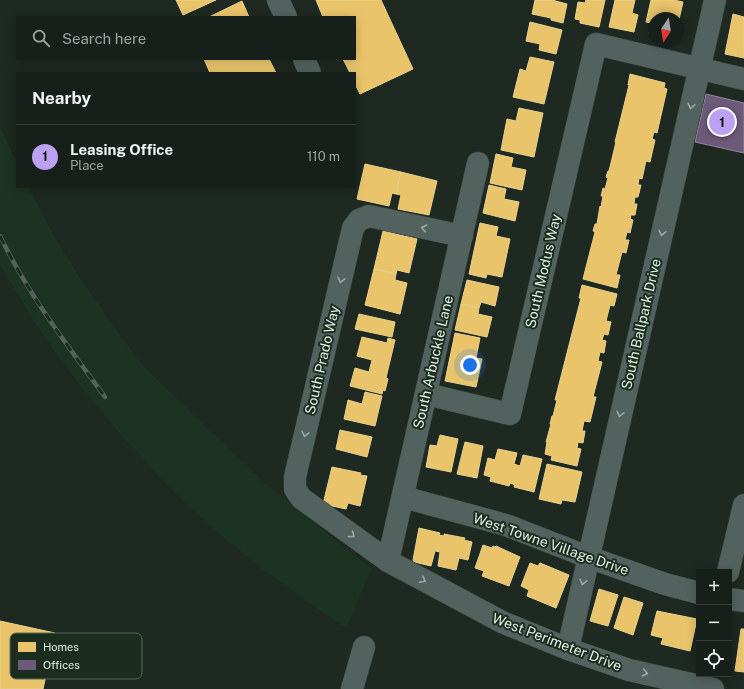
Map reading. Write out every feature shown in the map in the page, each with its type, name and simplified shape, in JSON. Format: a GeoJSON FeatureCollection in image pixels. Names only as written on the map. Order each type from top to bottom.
{"type":"FeatureCollection","features":[{"type":"Feature","properties":{"kind":"street"},"geometry":{"type":"LineString","coordinates":[[278,0],[286,16]]}},
{"type":"Feature","properties":{"kind":"street","name":"South Ballpark Drive"},"geometry":{"type":"LineString","coordinates":[[568,649],[715,0]]}},
{"type":"Feature","properties":{"kind":"street","name":"South Modus Way"},"geometry":{"type":"LineString","coordinates":[[426,394],[510,414],[596,44],[699,68]]}},
{"type":"Feature","properties":{"kind":"street"},"geometry":{"type":"LineString","coordinates":[[304,60],[310,72]]}},
{"type":"Feature","properties":{"kind":"street"},"geometry":{"type":"LineString","coordinates":[[699,68],[744,79]]}},
{"type":"Feature","properties":{"kind":"street","name":"South Arbuckle Lane"},"geometry":{"type":"LineString","coordinates":[[388,562],[478,163]]}},
{"type":"Feature","properties":{"kind":"street","name":"South Prado Way"},"geometry":{"type":"LineString","coordinates":[[388,562],[301,498],[295,489],[295,477],[353,228],[359,220],[369,216],[462,236]]}},
{"type":"Feature","properties":{"kind":"street","name":"West Towne Village Drive"},"geometry":{"type":"LineString","coordinates":[[403,497],[506,525],[588,557],[665,584],[696,592]]}},
{"type":"Feature","properties":{"kind":"street"},"geometry":{"type":"LineString","coordinates":[[729,569],[744,505]]}},
{"type":"Feature","properties":{"kind":"street","name":"West Perimeter Drive"},"geometry":{"type":"LineString","coordinates":[[388,562],[502,622],[568,649],[629,670],[708,683]]}},
{"type":"Feature","properties":{"kind":"street"},"geometry":{"type":"LineString","coordinates":[[732,599],[744,601]]}},
{"type":"Feature","properties":{"kind":"street"},"geometry":{"type":"LineString","coordinates":[[352,689],[364,647]]}},
{"type":"Feature","properties":{"kind":"shaded area"},"geometry":{"type":"Polygon","coordinates":[[[0,126],[16,162],[16,188],[29,188],[52,232],[78,275],[137,358],[148,371],[267,485],[372,569],[346,628],[265,571],[227,540],[190,507],[155,472],[90,398],[60,359],[32,318],[0,265],[0,126]]]}},
{"type":"Feature","properties":{"kind":"building: Homes"},"geometry":{"type":"Polygon","coordinates":[[[176,0],[216,0],[183,15],[176,0]]]}},
{"type":"Feature","properties":{"kind":"building: Homes"},"geometry":{"type":"Polygon","coordinates":[[[316,0],[381,0],[413,69],[360,94],[356,86],[356,72],[350,72],[344,60],[356,60],[356,16],[323,16],[316,0]]]}},
{"type":"Feature","properties":{"kind":"building: Homes"},"geometry":{"type":"Polygon","coordinates":[[[535,0],[552,0],[567,4],[563,23],[551,20],[551,18],[532,14],[535,0]]]}},
{"type":"Feature","properties":{"kind":"building: Homes"},"geometry":{"type":"Polygon","coordinates":[[[586,0],[605,0],[599,27],[580,23],[580,20],[575,19],[578,2],[585,3],[586,0]]]}},
{"type":"Feature","properties":{"kind":"building: Homes"},"geometry":{"type":"Polygon","coordinates":[[[615,0],[635,0],[632,13],[638,15],[634,32],[609,27],[615,0]]]}},
{"type":"Feature","properties":{"kind":"building: Homes"},"geometry":{"type":"Polygon","coordinates":[[[651,0],[674,0],[683,2],[681,12],[648,12],[651,0]]]}},
{"type":"Feature","properties":{"kind":"building: Homes"},"geometry":{"type":"Polygon","coordinates":[[[242,1],[249,16],[211,16],[242,1]]]}},
{"type":"Feature","properties":{"kind":"building: Homes"},"geometry":{"type":"Polygon","coordinates":[[[733,14],[744,17],[744,58],[725,54],[733,14]]]}},
{"type":"Feature","properties":{"kind":"building: Homes"},"geometry":{"type":"Polygon","coordinates":[[[530,22],[562,30],[556,54],[539,50],[540,44],[526,41],[530,22]]]}},
{"type":"Feature","properties":{"kind":"building: Homes"},"geometry":{"type":"Polygon","coordinates":[[[530,57],[554,62],[544,104],[513,97],[520,69],[526,71],[530,57]]]}},
{"type":"Feature","properties":{"kind":"building: Homes"},"geometry":{"type":"Polygon","coordinates":[[[204,60],[270,60],[276,72],[210,72],[204,60]]]}},
{"type":"Feature","properties":{"kind":"building: Homes"},"geometry":{"type":"Polygon","coordinates":[[[630,74],[665,83],[664,88],[667,89],[657,133],[654,132],[652,139],[655,140],[650,162],[646,161],[642,179],[639,178],[638,185],[641,185],[638,197],[635,197],[634,204],[637,204],[635,215],[631,215],[630,219],[633,220],[630,233],[627,232],[625,240],[629,240],[626,253],[622,252],[616,275],[620,275],[617,288],[583,279],[595,232],[593,231],[595,224],[597,224],[600,206],[601,207],[603,196],[601,196],[608,178],[606,177],[609,171],[616,142],[629,85],[630,74]]]}},
{"type":"Feature","properties":{"kind":"building: Homes"},"geometry":{"type":"Polygon","coordinates":[[[519,108],[543,113],[534,157],[501,150],[507,119],[516,121],[519,108]]]}},
{"type":"Feature","properties":{"kind":"building: Homes"},"geometry":{"type":"Polygon","coordinates":[[[496,154],[513,158],[511,167],[526,170],[522,190],[490,183],[496,154]]]}},
{"type":"Feature","properties":{"kind":"building: Homes"},"geometry":{"type":"Polygon","coordinates":[[[365,164],[401,172],[396,194],[392,193],[389,206],[357,199],[365,164]]]}},
{"type":"Feature","properties":{"kind":"building: Homes"},"geometry":{"type":"Polygon","coordinates":[[[401,172],[437,181],[429,215],[398,209],[401,195],[396,194],[401,172]]]}},
{"type":"Feature","properties":{"kind":"building: Homes"},"geometry":{"type":"Polygon","coordinates":[[[489,185],[506,189],[504,199],[519,202],[515,221],[483,213],[489,185]]]}},
{"type":"Feature","properties":{"kind":"building: Homes"},"geometry":{"type":"Polygon","coordinates":[[[480,223],[498,227],[496,236],[510,239],[502,277],[487,274],[486,278],[469,274],[480,223]]]}},
{"type":"Feature","properties":{"kind":"building: Homes"},"geometry":{"type":"Polygon","coordinates":[[[383,231],[417,239],[409,273],[397,270],[396,274],[374,269],[383,231]]]}},
{"type":"Feature","properties":{"kind":"building: Homes"},"geometry":{"type":"Polygon","coordinates":[[[374,269],[396,274],[395,280],[407,283],[400,314],[365,305],[374,269]]]}},
{"type":"Feature","properties":{"kind":"building: Homes"},"geometry":{"type":"Polygon","coordinates":[[[467,280],[499,287],[495,306],[481,302],[479,308],[461,304],[467,280]]]}},
{"type":"Feature","properties":{"kind":"building: Homes"},"geometry":{"type":"Polygon","coordinates":[[[582,285],[617,294],[614,306],[610,305],[606,321],[611,322],[608,335],[604,334],[602,340],[606,341],[604,353],[600,352],[598,361],[602,362],[593,397],[596,397],[590,422],[584,421],[582,431],[585,431],[583,443],[578,442],[577,448],[581,449],[577,466],[551,460],[552,456],[545,454],[550,424],[557,400],[555,400],[581,298],[579,298],[582,285]]]}},
{"type":"Feature","properties":{"kind":"building: Homes"},"geometry":{"type":"Polygon","coordinates":[[[461,304],[479,308],[478,314],[492,317],[487,337],[455,330],[461,304]]]}},
{"type":"Feature","properties":{"kind":"building: Homes"},"geometry":{"type":"Polygon","coordinates":[[[359,314],[395,322],[392,337],[355,329],[359,314]]]}},
{"type":"Feature","properties":{"kind":"building: Homes"},"geometry":{"type":"Polygon","coordinates":[[[455,333],[480,338],[476,358],[482,359],[476,387],[445,381],[455,333]]]}},
{"type":"Feature","properties":{"kind":"building: Homes"},"geometry":{"type":"Polygon","coordinates":[[[362,337],[387,343],[388,338],[395,340],[386,378],[388,379],[385,391],[383,390],[382,394],[350,386],[355,368],[369,372],[372,360],[357,356],[362,337]]]}},
{"type":"Feature","properties":{"kind":"building: Homes"},"geometry":{"type":"Polygon","coordinates":[[[365,392],[382,396],[375,426],[344,419],[348,400],[362,404],[365,392]]]}},
{"type":"Feature","properties":{"kind":"building: Homes"},"geometry":{"type":"Polygon","coordinates":[[[340,430],[372,437],[367,457],[336,449],[340,430]]]}},
{"type":"Feature","properties":{"kind":"building: Homes"},"geometry":{"type":"Polygon","coordinates":[[[440,435],[458,439],[451,472],[426,467],[430,445],[437,446],[440,435]]]}},
{"type":"Feature","properties":{"kind":"building: Homes"},"geometry":{"type":"Polygon","coordinates":[[[465,442],[483,446],[477,478],[457,474],[465,442]]]}},
{"type":"Feature","properties":{"kind":"building: Homes"},"geometry":{"type":"Polygon","coordinates":[[[498,449],[517,453],[514,464],[520,466],[523,455],[542,459],[534,492],[514,487],[515,485],[510,483],[509,486],[490,481],[491,477],[484,475],[488,458],[495,460],[498,449]]]}},
{"type":"Feature","properties":{"kind":"building: Homes"},"geometry":{"type":"Polygon","coordinates":[[[547,464],[582,472],[575,502],[562,500],[561,504],[539,499],[547,464]]]}},
{"type":"Feature","properties":{"kind":"building: Homes"},"geometry":{"type":"Polygon","coordinates":[[[332,467],[361,473],[360,475],[367,476],[360,506],[348,503],[346,509],[323,504],[332,467]]]}},
{"type":"Feature","properties":{"kind":"building: Homes"},"geometry":{"type":"Polygon","coordinates":[[[419,528],[440,533],[439,535],[444,536],[444,534],[465,538],[464,540],[472,542],[468,560],[459,558],[456,570],[438,566],[440,552],[435,551],[431,566],[414,562],[413,560],[419,528]]]}},
{"type":"Feature","properties":{"kind":"building: Homes"},"geometry":{"type":"Polygon","coordinates":[[[483,545],[492,548],[493,546],[496,546],[520,557],[509,586],[482,576],[484,571],[475,568],[483,545]]]}},
{"type":"Feature","properties":{"kind":"building: Homes"},"geometry":{"type":"Polygon","coordinates":[[[530,563],[538,566],[540,563],[569,575],[556,608],[527,596],[529,590],[521,586],[530,563]]]}},
{"type":"Feature","properties":{"kind":"building: Homes"},"geometry":{"type":"Polygon","coordinates":[[[599,589],[618,595],[608,626],[590,621],[599,589]]]}},
{"type":"Feature","properties":{"kind":"building: Homes"},"geometry":{"type":"Polygon","coordinates":[[[624,597],[643,603],[633,635],[614,628],[624,597]]]}},
{"type":"Feature","properties":{"kind":"building: Homes"},"geometry":{"type":"Polygon","coordinates":[[[657,611],[696,619],[690,651],[661,644],[663,638],[651,635],[657,611]]]}},
{"type":"Feature","properties":{"kind":"building: Homes"},"geometry":{"type":"Polygon","coordinates":[[[0,621],[55,633],[10,633],[10,679],[45,679],[43,689],[0,689],[0,621]]]}},
{"type":"Feature","properties":{"kind":"building: Homes"},"geometry":{"type":"Polygon","coordinates":[[[741,629],[744,629],[744,672],[735,671],[741,629]]]}},
{"type":"Feature","properties":{"kind":"building: Offices"},"geometry":{"type":"Polygon","coordinates":[[[706,94],[744,103],[744,153],[695,142],[706,94]]]}},
{"type":"Feature","properties":{"kind":"railway"},"geometry":{"type":"LineString","coordinates":[[0,236],[36,299],[105,397]]}},
{"type":"Feature","properties":{"kind":"place","name":"Leasing Office"},"geometry":{"type":"Point","coordinates":[722,122]}}]}
